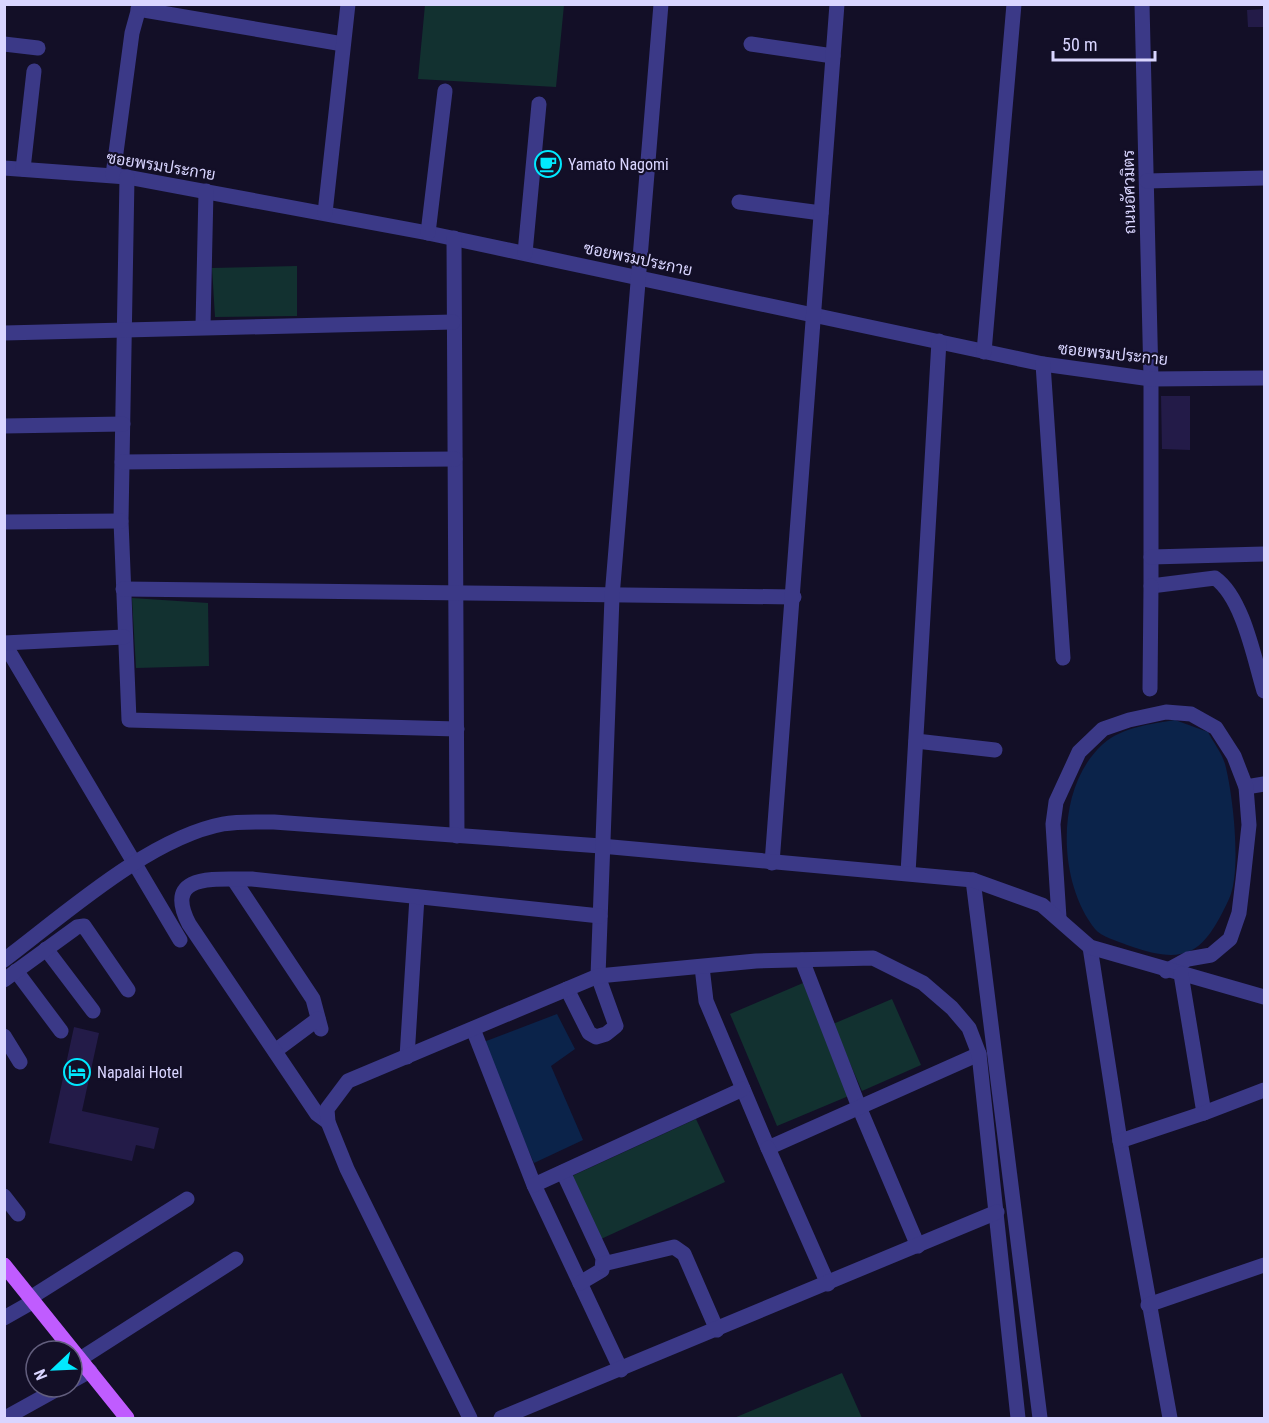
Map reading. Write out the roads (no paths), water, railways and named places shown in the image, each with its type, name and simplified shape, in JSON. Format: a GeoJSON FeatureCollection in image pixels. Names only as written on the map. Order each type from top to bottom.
{"type":"FeatureCollection","features":[{"type":"Feature","properties":{"kind":"main road"},"geometry":{"type":"LineString","coordinates":[[4,1265],[127,1419]]}},
{"type":"Feature","properties":{"kind":"street"},"geometry":{"type":"LineString","coordinates":[[325,213],[348,4]]}},
{"type":"Feature","properties":{"kind":"street"},"geometry":{"type":"LineString","coordinates":[[567,989],[589,1033],[596,1037],[606,1034],[616,1026],[598,976],[601,846],[612,597],[661,4]]}},
{"type":"Feature","properties":{"kind":"street"},"geometry":{"type":"LineString","coordinates":[[772,863],[794,597],[837,4]]}},
{"type":"Feature","properties":{"kind":"street"},"geometry":{"type":"LineString","coordinates":[[984,352],[1014,4]]}},
{"type":"Feature","properties":{"kind":"street","name":"ถนนอัศวมิตร"},"geometry":{"type":"LineString","coordinates":[[1142,4],[1151,379],[1150,689]]}},
{"type":"Feature","properties":{"kind":"street"},"geometry":{"type":"LineString","coordinates":[[344,44],[139,7],[132,33],[120,176],[123,331],[121,521],[129,720],[457,729]]}},
{"type":"Feature","properties":{"kind":"street"},"geometry":{"type":"LineString","coordinates":[[4,44],[38,48]]}},
{"type":"Feature","properties":{"kind":"street"},"geometry":{"type":"LineString","coordinates":[[751,44],[833,56]]}},
{"type":"Feature","properties":{"kind":"street"},"geometry":{"type":"LineString","coordinates":[[23,169],[34,71]]}},
{"type":"Feature","properties":{"kind":"street"},"geometry":{"type":"LineString","coordinates":[[428,233],[445,91]]}},
{"type":"Feature","properties":{"kind":"street"},"geometry":{"type":"LineString","coordinates":[[525,253],[539,104]]}},
{"type":"Feature","properties":{"kind":"street","name":"ซอยพรมประกาย"},"geometry":{"type":"LineString","coordinates":[[4,168],[120,176],[325,213],[454,238],[1042,364],[1151,379],[1264,378]]}},
{"type":"Feature","properties":{"kind":"street"},"geometry":{"type":"LineString","coordinates":[[1147,181],[1264,178]]}},
{"type":"Feature","properties":{"kind":"street"},"geometry":{"type":"LineString","coordinates":[[204,326],[206,191]]}},
{"type":"Feature","properties":{"kind":"street"},"geometry":{"type":"LineString","coordinates":[[739,202],[821,213]]}},
{"type":"Feature","properties":{"kind":"street"},"geometry":{"type":"LineString","coordinates":[[454,238],[457,836]]}},
{"type":"Feature","properties":{"kind":"street"},"geometry":{"type":"LineString","coordinates":[[4,333],[123,331],[204,326],[453,322]]}},
{"type":"Feature","properties":{"kind":"street"},"geometry":{"type":"LineString","coordinates":[[908,873],[939,341]]}},
{"type":"Feature","properties":{"kind":"street"},"geometry":{"type":"LineString","coordinates":[[1042,364],[1063,658]]}},
{"type":"Feature","properties":{"kind":"street"},"geometry":{"type":"LineString","coordinates":[[4,426],[123,424]]}},
{"type":"Feature","properties":{"kind":"street"},"geometry":{"type":"LineString","coordinates":[[122,462],[455,459]]}},
{"type":"Feature","properties":{"kind":"street"},"geometry":{"type":"LineString","coordinates":[[4,522],[121,521]]}},
{"type":"Feature","properties":{"kind":"street"},"geometry":{"type":"LineString","coordinates":[[1151,557],[1264,554]]}},
{"type":"Feature","properties":{"kind":"street"},"geometry":{"type":"LineString","coordinates":[[1151,586],[1215,578],[1225,585],[1235,604],[1264,691]]}},
{"type":"Feature","properties":{"kind":"street"},"geometry":{"type":"LineString","coordinates":[[123,589],[612,597],[794,597]]}},
{"type":"Feature","properties":{"kind":"street"},"geometry":{"type":"LineString","coordinates":[[124,637],[4,643],[180,940]]}},
{"type":"Feature","properties":{"kind":"street"},"geometry":{"type":"LineString","coordinates":[[1059,918],[1053,824],[1056,801],[1079,752],[1103,729],[1166,712],[1191,714],[1216,728],[1234,756],[1246,787],[1249,825],[1239,913],[1230,939],[1211,955],[1188,959],[1173,973]]}},
{"type":"Feature","properties":{"kind":"street"},"geometry":{"type":"LineString","coordinates":[[916,741],[995,750]]}},
{"type":"Feature","properties":{"kind":"street"},"geometry":{"type":"LineString","coordinates":[[1246,787],[1264,784]]}},
{"type":"Feature","properties":{"kind":"street"},"geometry":{"type":"LineString","coordinates":[[4,960],[134,863],[186,836],[223,824],[274,822],[601,846],[973,880],[1042,905],[1090,948],[1264,997]]}},
{"type":"Feature","properties":{"kind":"street"},"geometry":{"type":"LineString","coordinates":[[328,1122],[317,1114],[180,907],[185,889],[198,880],[234,880],[600,916]]}},
{"type":"Feature","properties":{"kind":"street"},"geometry":{"type":"LineString","coordinates":[[234,880],[313,999],[320,1024],[275,1051]]}},
{"type":"Feature","properties":{"kind":"street"},"geometry":{"type":"LineString","coordinates":[[973,880],[1040,1419]]}},
{"type":"Feature","properties":{"kind":"street"},"geometry":{"type":"LineString","coordinates":[[407,1057],[417,897]]}},
{"type":"Feature","properties":{"kind":"street"},"geometry":{"type":"LineString","coordinates":[[61,1031],[10,975],[77,927],[84,926],[129,990]]}},
{"type":"Feature","properties":{"kind":"street"},"geometry":{"type":"LineString","coordinates":[[1090,948],[1120,1141],[1170,1419]]}},
{"type":"Feature","properties":{"kind":"street"},"geometry":{"type":"LineString","coordinates":[[46,949],[93,1011]]}},
{"type":"Feature","properties":{"kind":"street"},"geometry":{"type":"LineString","coordinates":[[470,1419],[347,1169],[328,1122],[327,1109],[348,1081],[598,976],[802,960],[873,958],[923,983],[952,1008],[969,1028],[979,1054],[1018,1419]]}},
{"type":"Feature","properties":{"kind":"street"},"geometry":{"type":"LineString","coordinates":[[802,960],[859,1107],[918,1246]]}},
{"type":"Feature","properties":{"kind":"street"},"geometry":{"type":"LineString","coordinates":[[702,967],[706,1002],[828,1284]]}},
{"type":"Feature","properties":{"kind":"street"},"geometry":{"type":"LineString","coordinates":[[1173,973],[1204,1113]]}},
{"type":"Feature","properties":{"kind":"street"},"geometry":{"type":"LineString","coordinates":[[473,1029],[534,1185],[621,1370]]}},
{"type":"Feature","properties":{"kind":"street"},"geometry":{"type":"LineString","coordinates":[[4,1036],[20,1062]]}},
{"type":"Feature","properties":{"kind":"street"},"geometry":{"type":"LineString","coordinates":[[768,1148],[979,1054]]}},
{"type":"Feature","properties":{"kind":"street"},"geometry":{"type":"LineString","coordinates":[[534,1185],[743,1089]]}},
{"type":"Feature","properties":{"kind":"street"},"geometry":{"type":"LineString","coordinates":[[1120,1141],[1264,1090]]}},
{"type":"Feature","properties":{"kind":"street"},"geometry":{"type":"LineString","coordinates":[[563,1173],[603,1258],[602,1270],[580,1283]]}},
{"type":"Feature","properties":{"kind":"street"},"geometry":{"type":"LineString","coordinates":[[4,1196],[18,1214]]}},
{"type":"Feature","properties":{"kind":"street"},"geometry":{"type":"LineString","coordinates":[[4,1318],[187,1199]]}},
{"type":"Feature","properties":{"kind":"street"},"geometry":{"type":"LineString","coordinates":[[501,1419],[997,1212]]}},
{"type":"Feature","properties":{"kind":"street"},"geometry":{"type":"LineString","coordinates":[[603,1264],[674,1247],[684,1254],[717,1330]]}},
{"type":"Feature","properties":{"kind":"street"},"geometry":{"type":"LineString","coordinates":[[85,1365],[236,1258]]}},
{"type":"Feature","properties":{"kind":"street"},"geometry":{"type":"LineString","coordinates":[[1148,1305],[1264,1265]]}},
{"type":"Feature","properties":{"kind":"street"},"geometry":{"type":"LineString","coordinates":[[4,1419],[40,1399]]}},
{"type":"Feature","properties":{"kind":"water"},"geometry":{"type":"Polygon","coordinates":[[[1175,720],[1208,732],[1224,760],[1233,813],[1236,852],[1233,887],[1220,918],[1210,933],[1201,944],[1190,951],[1164,955],[1105,937],[1095,929],[1082,909],[1073,886],[1068,861],[1067,835],[1069,809],[1076,784],[1087,762],[1103,744],[1128,730],[1175,720]]]}},
{"type":"Feature","properties":{"kind":"water"},"geometry":{"type":"Polygon","coordinates":[[[557,1014],[575,1049],[551,1066],[583,1140],[534,1163],[481,1043],[557,1014]]]}},
{"type":"Feature","properties":{"kind":"place","name":"Yamato Nagomi"},"geometry":{"type":"Point","coordinates":[548,164]}},
{"type":"Feature","properties":{"kind":"place","name":"Napalai Hotel"},"geometry":{"type":"Point","coordinates":[77,1072]}}]}
